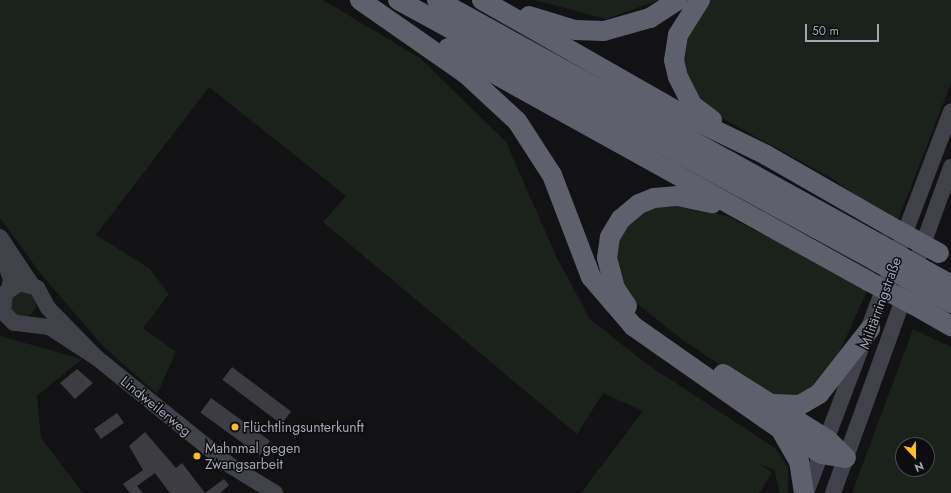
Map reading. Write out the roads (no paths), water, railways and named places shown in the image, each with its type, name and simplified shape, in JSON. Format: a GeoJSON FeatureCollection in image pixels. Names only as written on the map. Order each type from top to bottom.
{"type":"FeatureCollection","features":[{"type":"Feature","properties":{"kind":"highway"},"geometry":{"type":"LineString","coordinates":[[361,0],[868,281],[921,288],[951,285]]}},
{"type":"Feature","properties":{"kind":"highway"},"geometry":{"type":"LineString","coordinates":[[361,0],[466,74],[517,121],[552,174],[591,277],[623,316],[780,429],[825,447],[846,458]]}},
{"type":"Feature","properties":{"kind":"highway"},"geometry":{"type":"LineString","coordinates":[[398,0],[877,253]]}},
{"type":"Feature","properties":{"kind":"highway"},"geometry":{"type":"LineString","coordinates":[[437,0],[651,117],[877,253],[921,288],[951,303]]}},
{"type":"Feature","properties":{"kind":"highway"},"geometry":{"type":"LineString","coordinates":[[482,0],[680,113],[766,155]]}},
{"type":"Feature","properties":{"kind":"highway"},"geometry":{"type":"LineString","coordinates":[[491,0],[566,28],[594,31],[632,26],[678,0]]}},
{"type":"Feature","properties":{"kind":"highway"},"geometry":{"type":"LineString","coordinates":[[700,0],[678,35],[674,60],[678,77],[698,111],[766,155],[945,256]]}},
{"type":"Feature","properties":{"kind":"highway"},"geometry":{"type":"LineString","coordinates":[[651,117],[766,155]]}},
{"type":"Feature","properties":{"kind":"highway"},"geometry":{"type":"LineString","coordinates":[[743,213],[678,196],[650,200],[633,208],[616,225],[610,237],[607,258],[615,288],[637,316],[772,404],[825,447]]}},
{"type":"Feature","properties":{"kind":"highway"},"geometry":{"type":"LineString","coordinates":[[921,288],[951,326]]}},
{"type":"Feature","properties":{"kind":"highway"},"geometry":{"type":"LineString","coordinates":[[772,404],[800,404],[819,394],[870,329]]}},
{"type":"Feature","properties":{"kind":"highway"},"geometry":{"type":"LineString","coordinates":[[780,429],[799,461],[805,493]]}},
{"type":"Feature","properties":{"kind":"main road","name":"Militärringstraße"},"geometry":{"type":"LineString","coordinates":[[805,493],[825,447],[951,112]]}},
{"type":"Feature","properties":{"kind":"main road","name":"Militärringstraße"},"geometry":{"type":"LineString","coordinates":[[833,493],[951,167]]}},
{"type":"Feature","properties":{"kind":"main road","name":"Lindweilerweg"},"geometry":{"type":"LineString","coordinates":[[0,238],[32,285],[43,298],[48,308],[98,358],[231,466],[275,493]]}},
{"type":"Feature","properties":{"kind":"main road","name":"Lindweilerweg"},"geometry":{"type":"LineString","coordinates":[[0,249],[11,280],[5,292],[2,305],[4,316],[14,323],[49,327],[98,358]]}},
{"type":"Feature","properties":{"kind":"main road"},"geometry":{"type":"LineString","coordinates":[[5,292],[20,283],[32,285]]}},
{"type":"Feature","properties":{"kind":"main road"},"geometry":{"type":"LineString","coordinates":[[29,324],[41,315],[43,298]]}},
{"type":"Feature","properties":{"kind":"place","name":"Flüchtlingsunterkunft"},"geometry":{"type":"Point","coordinates":[235,427]}},
{"type":"Feature","properties":{"kind":"place","name":"Mahnmal gegen Zwangsarbeit"},"geometry":{"type":"Point","coordinates":[197,456]}}]}
